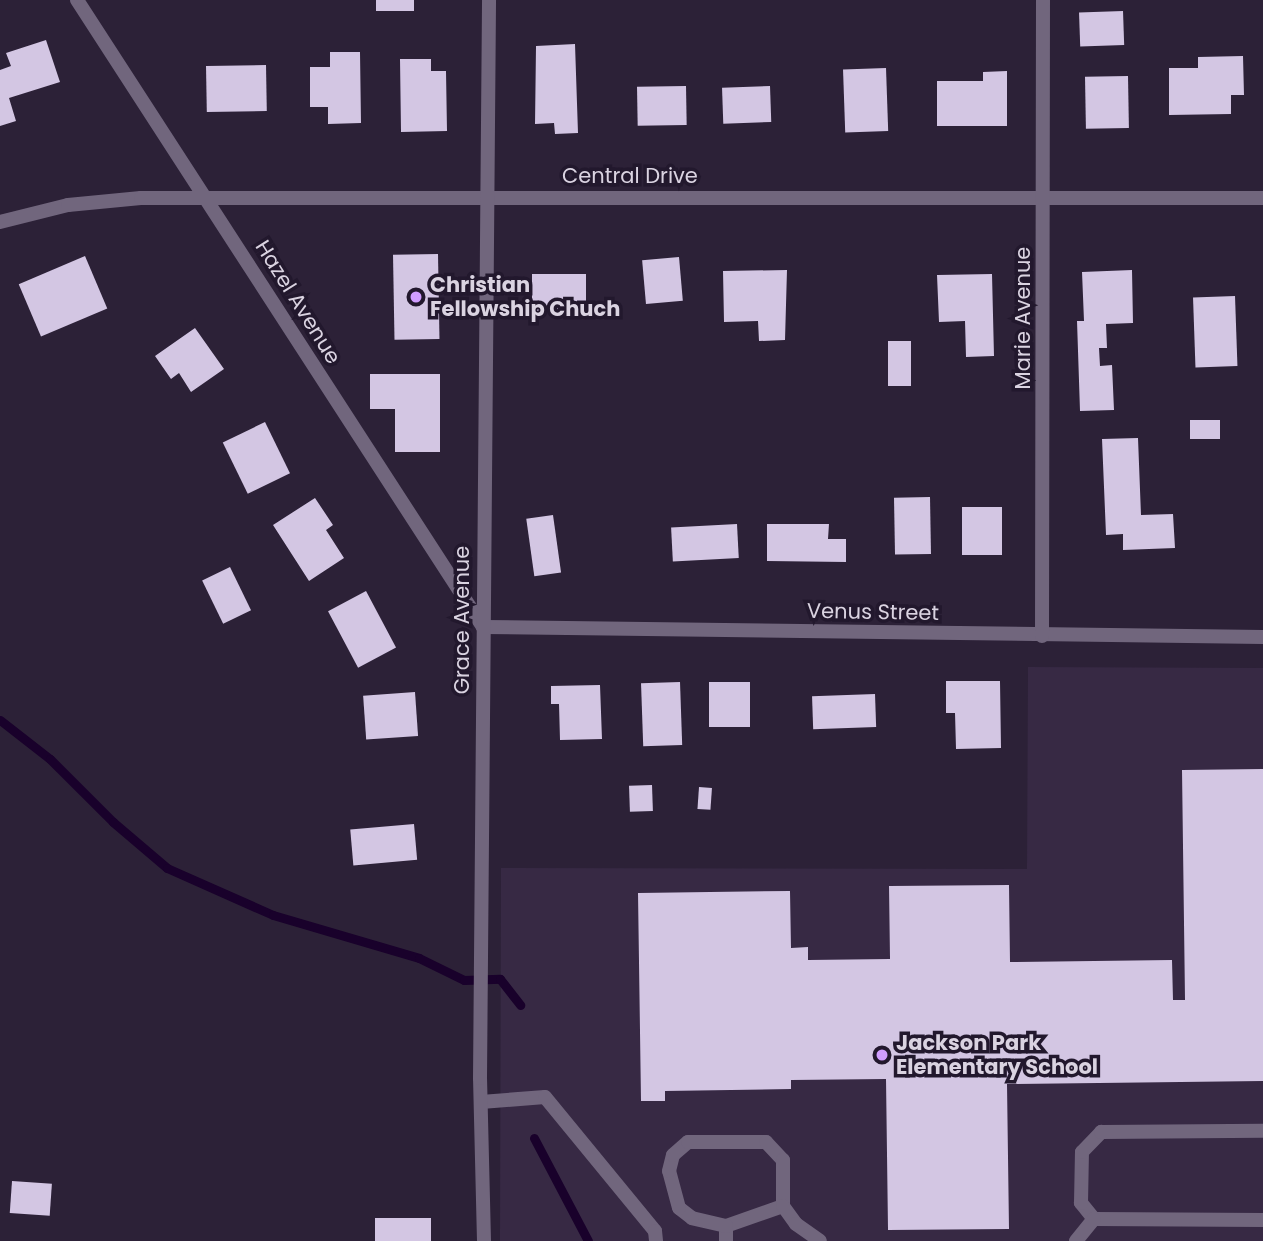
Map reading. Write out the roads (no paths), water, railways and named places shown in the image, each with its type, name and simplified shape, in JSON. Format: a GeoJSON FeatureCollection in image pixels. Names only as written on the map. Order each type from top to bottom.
{"type":"FeatureCollection","features":[{"type":"Feature","properties":{"kind":"street","name":"Hazel Avenue"},"geometry":{"type":"LineString","coordinates":[[77,0],[483,627]]}},
{"type":"Feature","properties":{"kind":"street","name":"Grace Avenue"},"geometry":{"type":"LineString","coordinates":[[484,1241],[481,960],[489,0]]}},
{"type":"Feature","properties":{"kind":"street","name":"Marie Avenue"},"geometry":{"type":"LineString","coordinates":[[1042,636],[1043,0]]}},
{"type":"Feature","properties":{"kind":"street","name":"Central Drive"},"geometry":{"type":"LineString","coordinates":[[0,222],[68,205],[207,197],[1263,198]]}},
{"type":"Feature","properties":{"kind":"street","name":"Venus Street"},"geometry":{"type":"LineString","coordinates":[[483,627],[1042,636],[1263,636]]}},
{"type":"Feature","properties":{"kind":"street"},"geometry":{"type":"LineString","coordinates":[[481,1102],[545,1097],[655,1231],[656,1241]]}},
{"type":"Feature","properties":{"kind":"street"},"geometry":{"type":"LineString","coordinates":[[1094,1219],[1081,1203],[1082,1152],[1101,1132],[1263,1130]]}},
{"type":"Feature","properties":{"kind":"street"},"geometry":{"type":"LineString","coordinates":[[783,1206],[726,1233],[692,1218],[679,1208],[669,1171],[673,1155],[688,1142],[766,1142],[783,1160],[783,1206],[796,1224],[820,1241]]}},
{"type":"Feature","properties":{"kind":"street"},"geometry":{"type":"LineString","coordinates":[[1094,1219],[1263,1220]]}},
{"type":"Feature","properties":{"kind":"street"},"geometry":{"type":"LineString","coordinates":[[1076,1241],[1094,1219]]}},
{"type":"Feature","properties":{"kind":"waterway"},"geometry":{"type":"LineString","coordinates":[[0,720],[50,759],[113,822],[167,868],[273,915],[419,958],[464,980],[500,979],[520,1005]]}},
{"type":"Feature","properties":{"kind":"waterway"},"geometry":{"type":"LineString","coordinates":[[534,1138],[588,1241]]}},
{"type":"Feature","properties":{"kind":"place","name":"Christian Fellowship Chuch"},"geometry":{"type":"Point","coordinates":[416,297]}},
{"type":"Feature","properties":{"kind":"place","name":"Jackson Park Elementary School"},"geometry":{"type":"Point","coordinates":[882,1055]}}]}
